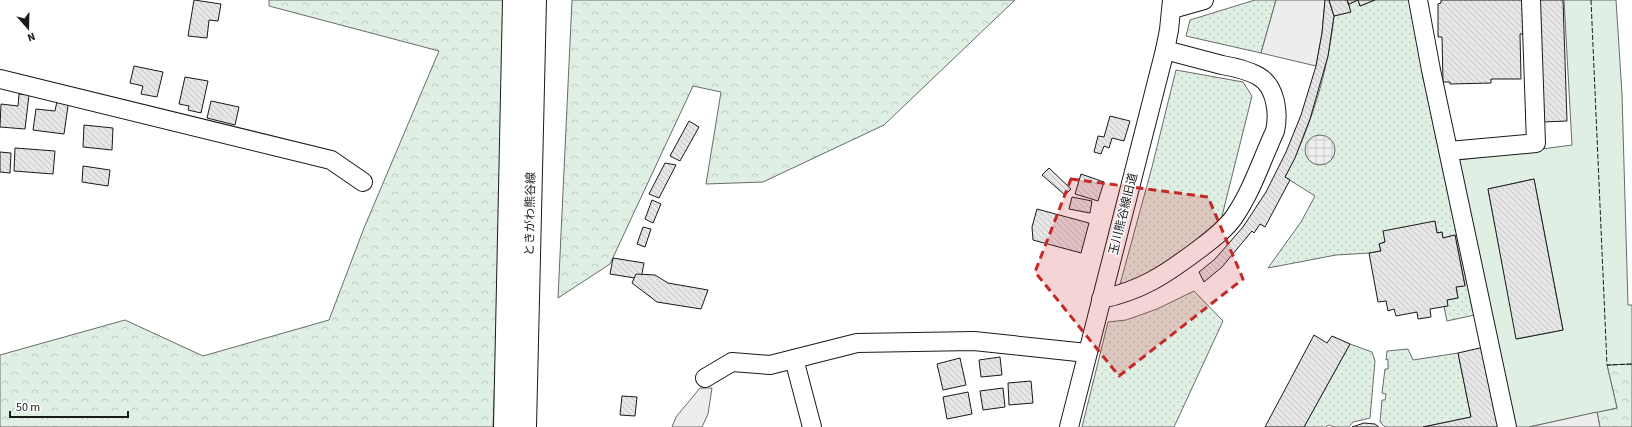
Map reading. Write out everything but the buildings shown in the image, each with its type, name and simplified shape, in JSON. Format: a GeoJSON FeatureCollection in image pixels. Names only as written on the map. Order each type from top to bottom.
{"type":"FeatureCollection","features":[{"type":"Feature","properties":{"kind":"main road","name":"ときがわ熊谷線"},"geometry":{"type":"LineString","coordinates":[[505,427],[514,0]]}},
{"type":"Feature","properties":{"kind":"main road","name":"ときがわ熊谷線"},"geometry":{"type":"LineString","coordinates":[[525,427],[535,0]]}},
{"type":"Feature","properties":{"kind":"street"},"geometry":{"type":"LineString","coordinates":[[1172,5],[1204,0]]}},
{"type":"Feature","properties":{"kind":"street"},"geometry":{"type":"LineString","coordinates":[[1418,0],[1431,70],[1507,427]]}},
{"type":"Feature","properties":{"kind":"street"},"geometry":{"type":"LineString","coordinates":[[1449,151],[1536,143],[1531,0]]}},
{"type":"Feature","properties":{"kind":"street","name":"玉川熊谷線旧道"},"geometry":{"type":"LineString","coordinates":[[1069,427],[1165,50],[1172,5]]}},
{"type":"Feature","properties":{"kind":"street"},"geometry":{"type":"LineString","coordinates":[[1101,299],[1122,295],[1145,285],[1172,269],[1215,237],[1234,217],[1246,195],[1275,131],[1277,121],[1276,101],[1266,83],[1258,76],[1243,70],[1165,50]]}},
{"type":"Feature","properties":{"kind":"street"},"geometry":{"type":"LineString","coordinates":[[0,79],[331,160],[364,182]]}},
{"type":"Feature","properties":{"kind":"street"},"geometry":{"type":"LineString","coordinates":[[705,378],[732,362],[770,365],[857,343],[974,341],[1087,353]]}},
{"type":"Feature","properties":{"kind":"street"},"geometry":{"type":"LineString","coordinates":[[794,359],[812,427]]}},
{"type":"Feature","properties":{"kind":"highlighted area"},"geometry":{"type":"Polygon","coordinates":[[[1071,179],[1208,197],[1243,279],[1119,376],[1035,272],[1071,179]]]}},
{"type":"Feature","properties":{"kind":"green space"},"geometry":{"type":"Polygon","coordinates":[[[269,0],[504,0],[493,427],[0,427],[0,355],[125,320],[203,356],[329,320],[364,228],[439,51],[269,6],[269,0]]]}},
{"type":"Feature","properties":{"kind":"green space"},"geometry":{"type":"Polygon","coordinates":[[[572,0],[1015,0],[884,125],[763,182],[706,184],[721,92],[693,86],[610,264],[558,298],[572,0]]]}},
{"type":"Feature","properties":{"kind":"green space"},"geometry":{"type":"Polygon","coordinates":[[[1255,0],[1276,0],[1261,53],[1186,36],[1190,20],[1255,0]]]}},
{"type":"Feature","properties":{"kind":"green space"},"geometry":{"type":"Polygon","coordinates":[[[1358,0],[1360,6],[1375,0],[1413,0],[1423,77],[1479,314],[1447,321],[1444,307],[1447,300],[1458,298],[1456,287],[1465,285],[1455,235],[1443,238],[1442,232],[1437,233],[1435,221],[1379,244],[1381,251],[1336,255],[1268,268],[1301,222],[1315,196],[1285,177],[1303,139],[1317,99],[1323,78],[1334,16],[1350,12],[1349,4],[1358,0]],[[1309,140],[1306,146],[1306,155],[1311,162],[1325,164],[1330,161],[1335,152],[1334,146],[1309,140]]]}},
{"type":"Feature","properties":{"kind":"green space"},"geometry":{"type":"Polygon","coordinates":[[[1564,0],[1616,0],[1622,94],[1628,305],[1632,305],[1632,364],[1607,365],[1617,408],[1529,427],[1515,427],[1459,160],[1572,145],[1564,0]],[[1534,179],[1488,189],[1517,339],[1563,330],[1534,179]]]}},
{"type":"Feature","properties":{"kind":"green space"},"geometry":{"type":"Polygon","coordinates":[[[1176,70],[1243,82],[1252,96],[1221,220],[1184,256],[1119,288],[1152,167],[1176,70]]]}},
{"type":"Feature","properties":{"kind":"green space"},"geometry":{"type":"Polygon","coordinates":[[[1194,291],[1223,321],[1174,427],[1082,427],[1108,322],[1126,320],[1157,309],[1194,291]]]}},
{"type":"Feature","properties":{"kind":"green space"},"geometry":{"type":"Polygon","coordinates":[[[1350,344],[1372,352],[1375,361],[1370,418],[1353,422],[1349,427],[1335,427],[1328,425],[1326,427],[1304,427],[1350,344]]]}},
{"type":"Feature","properties":{"kind":"green space"},"geometry":{"type":"Polygon","coordinates":[[[1408,349],[1413,360],[1458,353],[1471,417],[1423,427],[1385,427],[1380,422],[1382,400],[1385,400],[1386,394],[1382,393],[1385,369],[1388,369],[1388,359],[1386,360],[1387,351],[1408,349]]]}},
{"type":"Feature","properties":{"kind":"green space"},"geometry":{"type":"Polygon","coordinates":[[[1632,364],[1632,427],[1600,427],[1597,412],[1617,408],[1607,365],[1632,364]]]}},
{"type":"Feature","properties":{"kind":"shaded area"},"geometry":{"type":"Polygon","coordinates":[[[1276,0],[1325,0],[1322,33],[1316,66],[1261,53],[1276,0]]]}},
{"type":"Feature","properties":{"kind":"shaded area"},"geometry":{"type":"Polygon","coordinates":[[[1320,135],[1326,136],[1334,144],[1334,156],[1326,164],[1320,165],[1314,164],[1306,156],[1305,150],[1306,144],[1314,136],[1320,135]]]}},
{"type":"Feature","properties":{"kind":"shaded area"},"geometry":{"type":"Polygon","coordinates":[[[700,388],[712,388],[708,414],[702,427],[672,427],[676,417],[700,388]]]}},
{"type":"Feature","properties":{"kind":"shaded area"},"geometry":{"type":"Polygon","coordinates":[[[1597,412],[1600,427],[1529,427],[1597,412]]]}},
{"type":"Feature","properties":{"kind":"fence"},"geometry":{"type":"LineString","coordinates":[[1591,0],[1607,365],[1632,364]]}}]}
